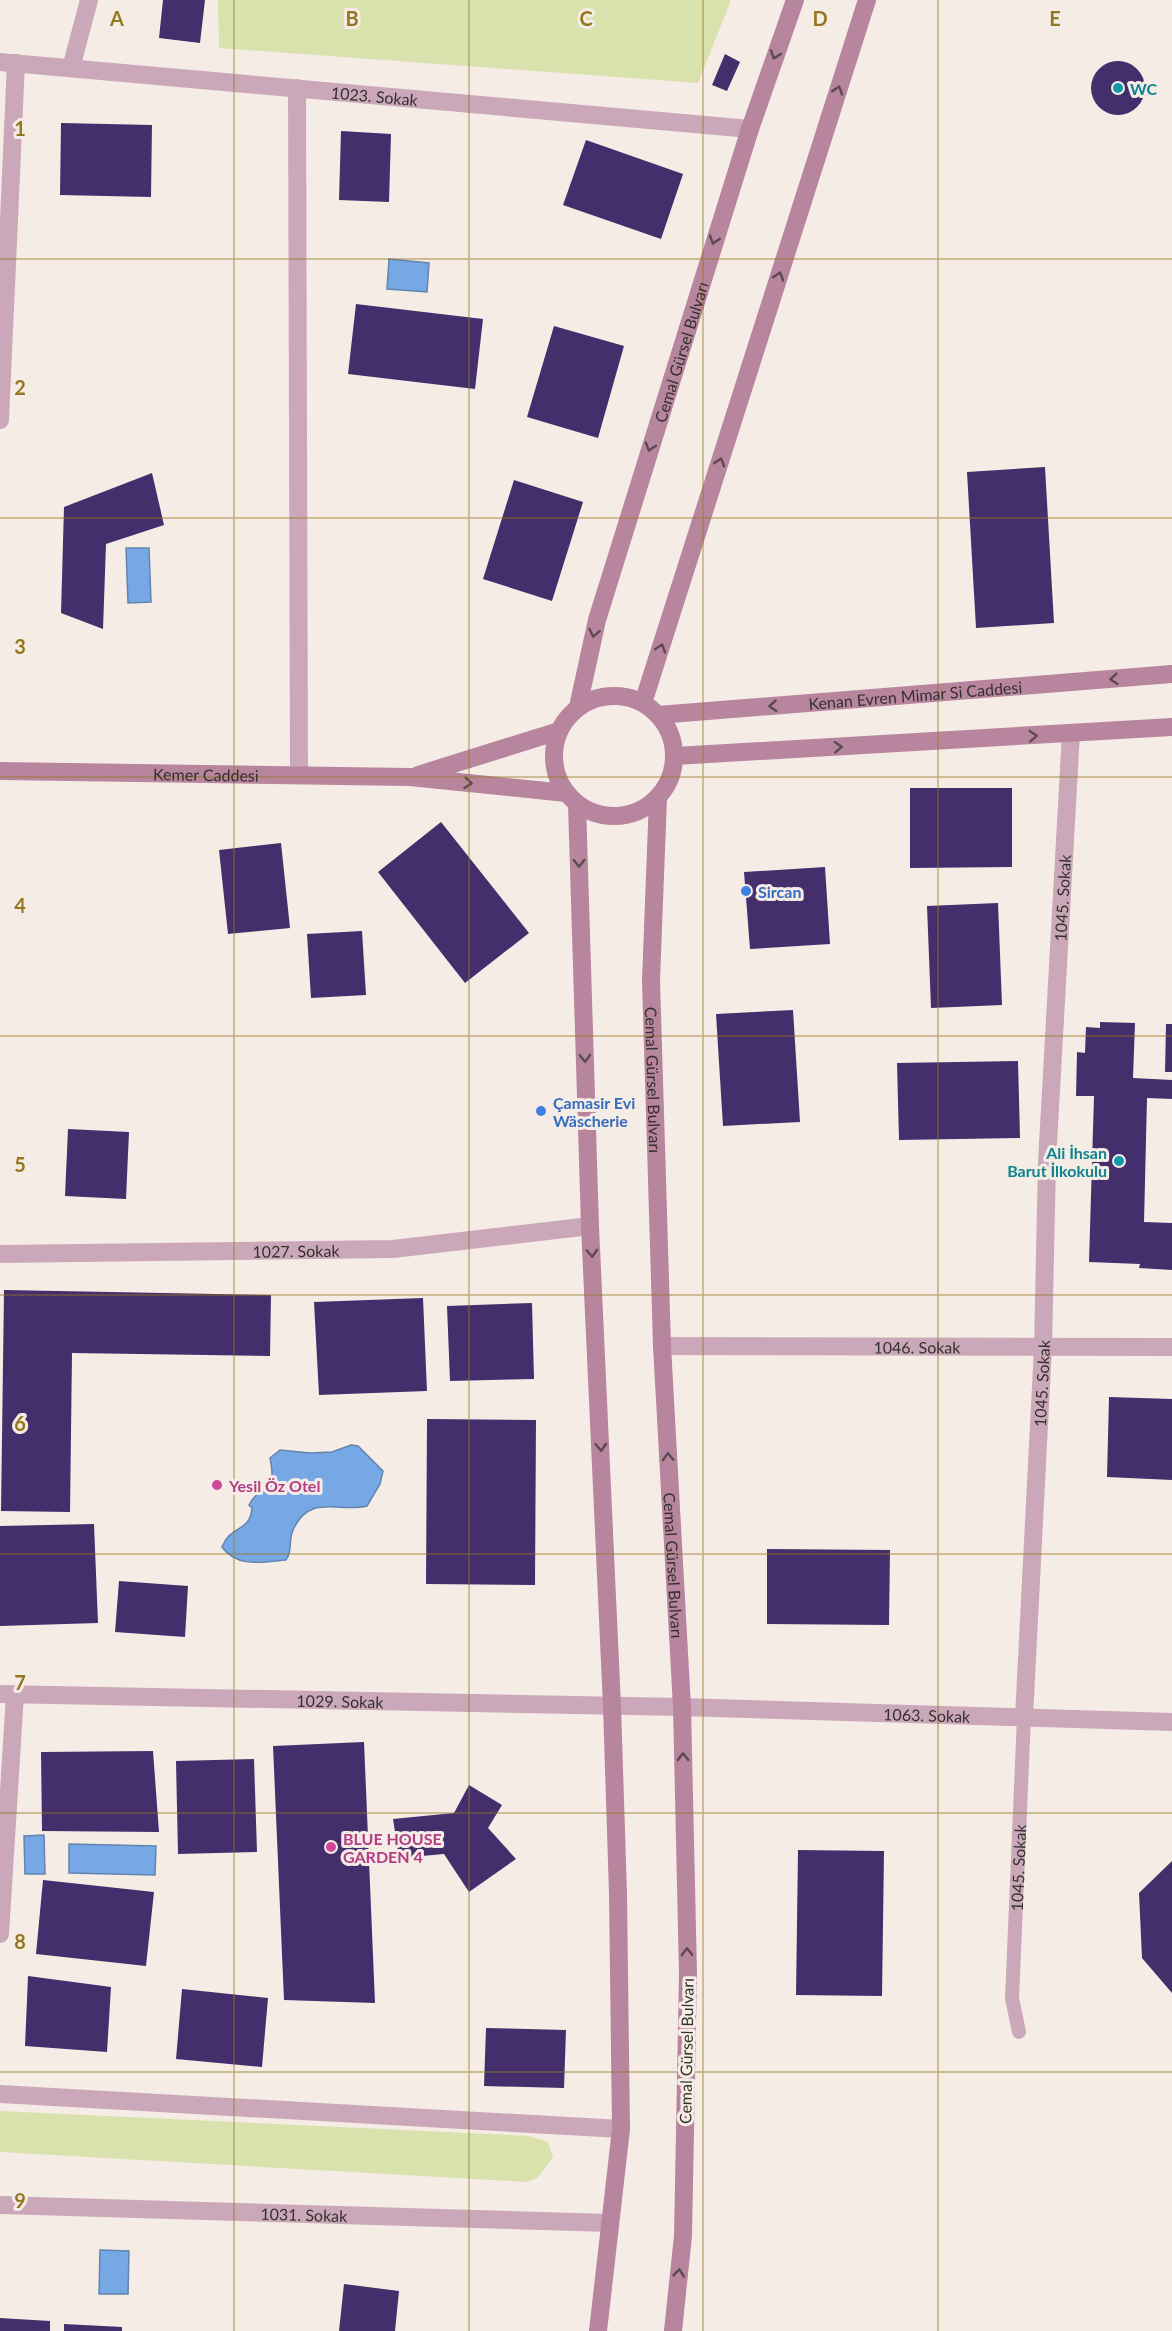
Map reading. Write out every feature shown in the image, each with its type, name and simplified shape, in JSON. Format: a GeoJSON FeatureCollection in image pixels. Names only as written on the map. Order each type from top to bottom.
{"type":"FeatureCollection","features":[{"type":"Feature","properties":{"kind":"main road","name":"Cemal Gürsel Bulvarı"},"geometry":{"type":"LineString","coordinates":[[579,707],[597,620],[750,129],[795,0]]}},
{"type":"Feature","properties":{"kind":"main road"},"geometry":{"type":"LineString","coordinates":[[643,703],[867,0]]}},
{"type":"Feature","properties":{"kind":"main road","name":"Kenan Evren Mimar Si Caddesi"},"geometry":{"type":"LineString","coordinates":[[658,715],[1172,674]]}},
{"type":"Feature","properties":{"kind":"main road"},"geometry":{"type":"LineString","coordinates":[[610,696],[627,697],[643,703],[668,727],[673,741],[675,756],[673,772],[667,786],[658,798],[644,809],[628,815],[610,817],[593,813],[572,799],[558,779],[554,764],[554,747],[559,732],[567,718],[579,707],[593,699],[610,696]]}},
{"type":"Feature","properties":{"kind":"main road"},"geometry":{"type":"LineString","coordinates":[[675,756],[1172,727]]}},
{"type":"Feature","properties":{"kind":"main road"},"geometry":{"type":"LineString","coordinates":[[410,777],[559,732]]}},
{"type":"Feature","properties":{"kind":"main road","name":"Kemer Caddesi"},"geometry":{"type":"LineString","coordinates":[[0,771],[410,777]]}},
{"type":"Feature","properties":{"kind":"main road"},"geometry":{"type":"LineString","coordinates":[[410,777],[572,799]]}},
{"type":"Feature","properties":{"kind":"main road","name":"Cemal Gürsel Bulvarı"},"geometry":{"type":"LineString","coordinates":[[658,798],[651,980],[662,1346],[682,1707],[687,1998],[683,2236],[673,2331]]}},
{"type":"Feature","properties":{"kind":"main road"},"geometry":{"type":"LineString","coordinates":[[572,799],[612,1706],[618,1894],[621,2129],[598,2331]]}},
{"type":"Feature","properties":{"kind":"street"},"geometry":{"type":"LineString","coordinates":[[70,68],[89,0]]}},
{"type":"Feature","properties":{"kind":"street"},"geometry":{"type":"LineString","coordinates":[[0,420],[8,63]]}},
{"type":"Feature","properties":{"kind":"street","name":"1023. Sokak"},"geometry":{"type":"LineString","coordinates":[[8,63],[750,129]]}},
{"type":"Feature","properties":{"kind":"street"},"geometry":{"type":"LineString","coordinates":[[297,88],[299,776]]}},
{"type":"Feature","properties":{"kind":"street","name":"1045. Sokak"},"geometry":{"type":"LineString","coordinates":[[1024,1717],[1043,1347],[1047,1162],[1071,733]]}},
{"type":"Feature","properties":{"kind":"street","name":"1027. Sokak"},"geometry":{"type":"LineString","coordinates":[[0,1254],[393,1250],[591,1226]]}},
{"type":"Feature","properties":{"kind":"street","name":"1046. Sokak"},"geometry":{"type":"LineString","coordinates":[[662,1346],[1172,1347]]}},
{"type":"Feature","properties":{"kind":"street"},"geometry":{"type":"LineString","coordinates":[[0,1934],[7,1694]]}},
{"type":"Feature","properties":{"kind":"street","name":"1029. Sokak"},"geometry":{"type":"LineString","coordinates":[[7,1694],[682,1707]]}},
{"type":"Feature","properties":{"kind":"street","name":"1063. Sokak"},"geometry":{"type":"LineString","coordinates":[[682,1707],[1172,1722]]}},
{"type":"Feature","properties":{"kind":"street"},"geometry":{"type":"LineString","coordinates":[[0,2094],[621,2129]]}},
{"type":"Feature","properties":{"kind":"street","name":"1031. Sokak"},"geometry":{"type":"LineString","coordinates":[[0,2205],[609,2223]]}},
{"type":"Feature","properties":{"kind":"lane","name":"1045. Sokak"},"geometry":{"type":"LineString","coordinates":[[1019,2032],[1012,1998],[1024,1717]]}},
{"type":"Feature","properties":{"kind":"green space"},"geometry":{"type":"Polygon","coordinates":[[[218,0],[731,0],[698,83],[219,48],[218,0]]]}},
{"type":"Feature","properties":{"kind":"green space"},"geometry":{"type":"Polygon","coordinates":[[[0,2111],[529,2136],[548,2142],[553,2157],[538,2177],[527,2182],[0,2152],[0,2111]]]}},
{"type":"Feature","properties":{"kind":"water"},"geometry":{"type":"Polygon","coordinates":[[[389,259],[429,263],[427,292],[387,289],[389,259]]]}},
{"type":"Feature","properties":{"kind":"water"},"geometry":{"type":"Polygon","coordinates":[[[126,548],[149,548],[151,602],[128,603],[126,548]]]}},
{"type":"Feature","properties":{"kind":"water"},"geometry":{"type":"Polygon","coordinates":[[[351,1445],[358,1446],[383,1471],[380,1484],[367,1506],[325,1507],[308,1512],[293,1530],[286,1560],[243,1561],[228,1554],[222,1547],[230,1535],[244,1525],[251,1516],[252,1508],[249,1505],[254,1497],[270,1483],[272,1470],[270,1458],[280,1450],[310,1453],[332,1452],[351,1445]]]}},
{"type":"Feature","properties":{"kind":"water"},"geometry":{"type":"Polygon","coordinates":[[[44,1835],[45,1874],[25,1874],[24,1836],[44,1835]]]}},
{"type":"Feature","properties":{"kind":"water"},"geometry":{"type":"Polygon","coordinates":[[[69,1844],[156,1846],[155,1875],[69,1873],[69,1844]]]}},
{"type":"Feature","properties":{"kind":"water"},"geometry":{"type":"Polygon","coordinates":[[[100,2250],[129,2251],[128,2294],[99,2294],[100,2250]]]}},
{"type":"Feature","properties":{"kind":"building"},"geometry":{"type":"Polygon","coordinates":[[[163,0],[205,0],[200,43],[159,38],[163,0]]]}},
{"type":"Feature","properties":{"kind":"building"},"geometry":{"type":"Polygon","coordinates":[[[725,54],[740,62],[727,91],[712,85],[725,54]]]}},
{"type":"Feature","properties":{"kind":"building","name":"WC"},"geometry":{"type":"Polygon","coordinates":[[[1113,61],[1123,61],[1133,65],[1141,73],[1145,88],[1141,103],[1133,111],[1123,115],[1113,115],[1103,111],[1095,103],[1091,93],[1091,83],[1095,73],[1103,65],[1113,61]]]}},
{"type":"Feature","properties":{"kind":"building"},"geometry":{"type":"Polygon","coordinates":[[[61,123],[152,125],[151,197],[60,195],[61,123]]]}},
{"type":"Feature","properties":{"kind":"building"},"geometry":{"type":"Polygon","coordinates":[[[341,131],[391,134],[389,202],[339,200],[341,131]]]}},
{"type":"Feature","properties":{"kind":"building"},"geometry":{"type":"Polygon","coordinates":[[[586,140],[683,174],[661,239],[563,205],[586,140]]]}},
{"type":"Feature","properties":{"kind":"building"},"geometry":{"type":"Polygon","coordinates":[[[356,304],[483,319],[475,389],[348,374],[356,304]]]}},
{"type":"Feature","properties":{"kind":"building"},"geometry":{"type":"Polygon","coordinates":[[[554,326],[624,346],[598,438],[527,417],[554,326]]]}},
{"type":"Feature","properties":{"kind":"building"},"geometry":{"type":"Polygon","coordinates":[[[1045,467],[1054,623],[976,628],[967,472],[1045,467]]]}},
{"type":"Feature","properties":{"kind":"building"},"geometry":{"type":"Polygon","coordinates":[[[152,473],[164,525],[106,544],[103,629],[61,613],[64,507],[152,473]]]}},
{"type":"Feature","properties":{"kind":"building"},"geometry":{"type":"Polygon","coordinates":[[[514,480],[583,502],[552,601],[483,579],[514,480]]]}},
{"type":"Feature","properties":{"kind":"building"},"geometry":{"type":"Polygon","coordinates":[[[910,788],[1012,788],[1012,867],[910,868],[910,788]]]}},
{"type":"Feature","properties":{"kind":"building"},"geometry":{"type":"Polygon","coordinates":[[[441,822],[529,933],[465,983],[378,872],[441,822]]]}},
{"type":"Feature","properties":{"kind":"building"},"geometry":{"type":"Polygon","coordinates":[[[281,843],[290,928],[228,934],[219,850],[281,843]]]}},
{"type":"Feature","properties":{"kind":"building"},"geometry":{"type":"Polygon","coordinates":[[[825,867],[830,944],[750,949],[744,872],[825,867]]]}},
{"type":"Feature","properties":{"kind":"building"},"geometry":{"type":"Polygon","coordinates":[[[998,903],[1002,1005],[931,1008],[927,906],[998,903]]]}},
{"type":"Feature","properties":{"kind":"building"},"geometry":{"type":"Polygon","coordinates":[[[362,931],[366,995],[311,998],[307,934],[362,931]]]}},
{"type":"Feature","properties":{"kind":"building"},"geometry":{"type":"Polygon","coordinates":[[[793,1010],[800,1122],[723,1126],[716,1014],[793,1010]]]}},
{"type":"Feature","properties":{"kind":"building","name":"Ali İhsan Barut İlkokulu"},"geometry":{"type":"Polygon","coordinates":[[[1100,1022],[1135,1023],[1133,1078],[1172,1080],[1172,1099],[1147,1098],[1144,1222],[1172,1223],[1172,1270],[1139,1268],[1140,1264],[1089,1262],[1094,1096],[1076,1096],[1077,1052],[1085,1053],[1086,1027],[1100,1028],[1100,1022]]]}},
{"type":"Feature","properties":{"kind":"building"},"geometry":{"type":"Polygon","coordinates":[[[1166,1024],[1172,1024],[1172,1072],[1165,1072],[1166,1024]]]}},
{"type":"Feature","properties":{"kind":"building"},"geometry":{"type":"Polygon","coordinates":[[[1018,1061],[1020,1138],[899,1140],[897,1063],[1018,1061]]]}},
{"type":"Feature","properties":{"kind":"building"},"geometry":{"type":"Polygon","coordinates":[[[68,1129],[129,1132],[126,1199],[65,1196],[68,1129]]]}},
{"type":"Feature","properties":{"kind":"building"},"geometry":{"type":"Polygon","coordinates":[[[4,1290],[271,1295],[270,1356],[72,1353],[70,1512],[1,1511],[4,1290]]]}},
{"type":"Feature","properties":{"kind":"building"},"geometry":{"type":"Polygon","coordinates":[[[423,1298],[427,1391],[319,1395],[314,1302],[423,1298]]]}},
{"type":"Feature","properties":{"kind":"building"},"geometry":{"type":"Polygon","coordinates":[[[532,1303],[534,1379],[450,1381],[447,1306],[532,1303]]]}},
{"type":"Feature","properties":{"kind":"building"},"geometry":{"type":"Polygon","coordinates":[[[1109,1397],[1172,1399],[1172,1480],[1107,1477],[1109,1397]]]}},
{"type":"Feature","properties":{"kind":"building"},"geometry":{"type":"Polygon","coordinates":[[[427,1419],[536,1420],[535,1585],[426,1584],[427,1419]]]}},
{"type":"Feature","properties":{"kind":"building"},"geometry":{"type":"Polygon","coordinates":[[[94,1524],[98,1623],[0,1626],[0,1526],[94,1524]]]}},
{"type":"Feature","properties":{"kind":"building"},"geometry":{"type":"Polygon","coordinates":[[[767,1549],[890,1550],[889,1625],[767,1624],[767,1549]]]}},
{"type":"Feature","properties":{"kind":"building"},"geometry":{"type":"Polygon","coordinates":[[[119,1581],[188,1586],[185,1637],[115,1632],[119,1581]]]}},
{"type":"Feature","properties":{"kind":"building"},"geometry":{"type":"Polygon","coordinates":[[[364,1742],[375,2003],[284,2000],[273,1746],[364,1742]]]}},
{"type":"Feature","properties":{"kind":"building"},"geometry":{"type":"Polygon","coordinates":[[[153,1751],[159,1832],[42,1831],[41,1752],[153,1751]]]}},
{"type":"Feature","properties":{"kind":"building"},"geometry":{"type":"Polygon","coordinates":[[[254,1759],[257,1852],[178,1854],[176,1761],[254,1759]]]}},
{"type":"Feature","properties":{"kind":"building"},"geometry":{"type":"Polygon","coordinates":[[[469,1785],[502,1805],[488,1828],[516,1859],[469,1892],[444,1854],[399,1858],[393,1819],[454,1813],[469,1785]]]}},
{"type":"Feature","properties":{"kind":"building"},"geometry":{"type":"Polygon","coordinates":[[[798,1850],[884,1851],[882,1996],[796,1995],[798,1850]]]}},
{"type":"Feature","properties":{"kind":"building"},"geometry":{"type":"Polygon","coordinates":[[[1172,1861],[1172,1993],[1142,1958],[1139,1893],[1172,1861]]]}},
{"type":"Feature","properties":{"kind":"building"},"geometry":{"type":"Polygon","coordinates":[[[43,1880],[154,1892],[146,1966],[36,1954],[43,1880]]]}},
{"type":"Feature","properties":{"kind":"building"},"geometry":{"type":"Polygon","coordinates":[[[28,1976],[111,1987],[107,2052],[25,2046],[28,1976]]]}},
{"type":"Feature","properties":{"kind":"building"},"geometry":{"type":"Polygon","coordinates":[[[182,1989],[268,1998],[262,2067],[176,2059],[182,1989]]]}},
{"type":"Feature","properties":{"kind":"building"},"geometry":{"type":"Polygon","coordinates":[[[486,2028],[566,2030],[564,2088],[484,2086],[486,2028]]]}},
{"type":"Feature","properties":{"kind":"building"},"geometry":{"type":"Polygon","coordinates":[[[344,2284],[399,2291],[395,2331],[339,2331],[344,2284]]]}},
{"type":"Feature","properties":{"kind":"building"},"geometry":{"type":"Polygon","coordinates":[[[0,2318],[50,2321],[50,2331],[0,2331],[0,2318]]]}},
{"type":"Feature","properties":{"kind":"building"},"geometry":{"type":"Polygon","coordinates":[[[64,2324],[122,2327],[122,2331],[64,2331],[64,2324]]]}},
{"type":"Feature","properties":{"kind":"place","name":"WC"},"geometry":{"type":"Point","coordinates":[1118,88]}},
{"type":"Feature","properties":{"kind":"place","name":"Sircan"},"geometry":{"type":"Point","coordinates":[746,891]}},
{"type":"Feature","properties":{"kind":"place","name":"Çamasir Evi Wäscherie"},"geometry":{"type":"Point","coordinates":[541,1111]}},
{"type":"Feature","properties":{"kind":"place","name":"Ali İhsan Barut İlkokulu"},"geometry":{"type":"Point","coordinates":[1119,1161]}},
{"type":"Feature","properties":{"kind":"place","name":"Yesil Öz Otel"},"geometry":{"type":"Point","coordinates":[217,1485]}},
{"type":"Feature","properties":{"kind":"place","name":"BLUE HOUSE GARDEN 4"},"geometry":{"type":"Point","coordinates":[331,1847]}}]}
